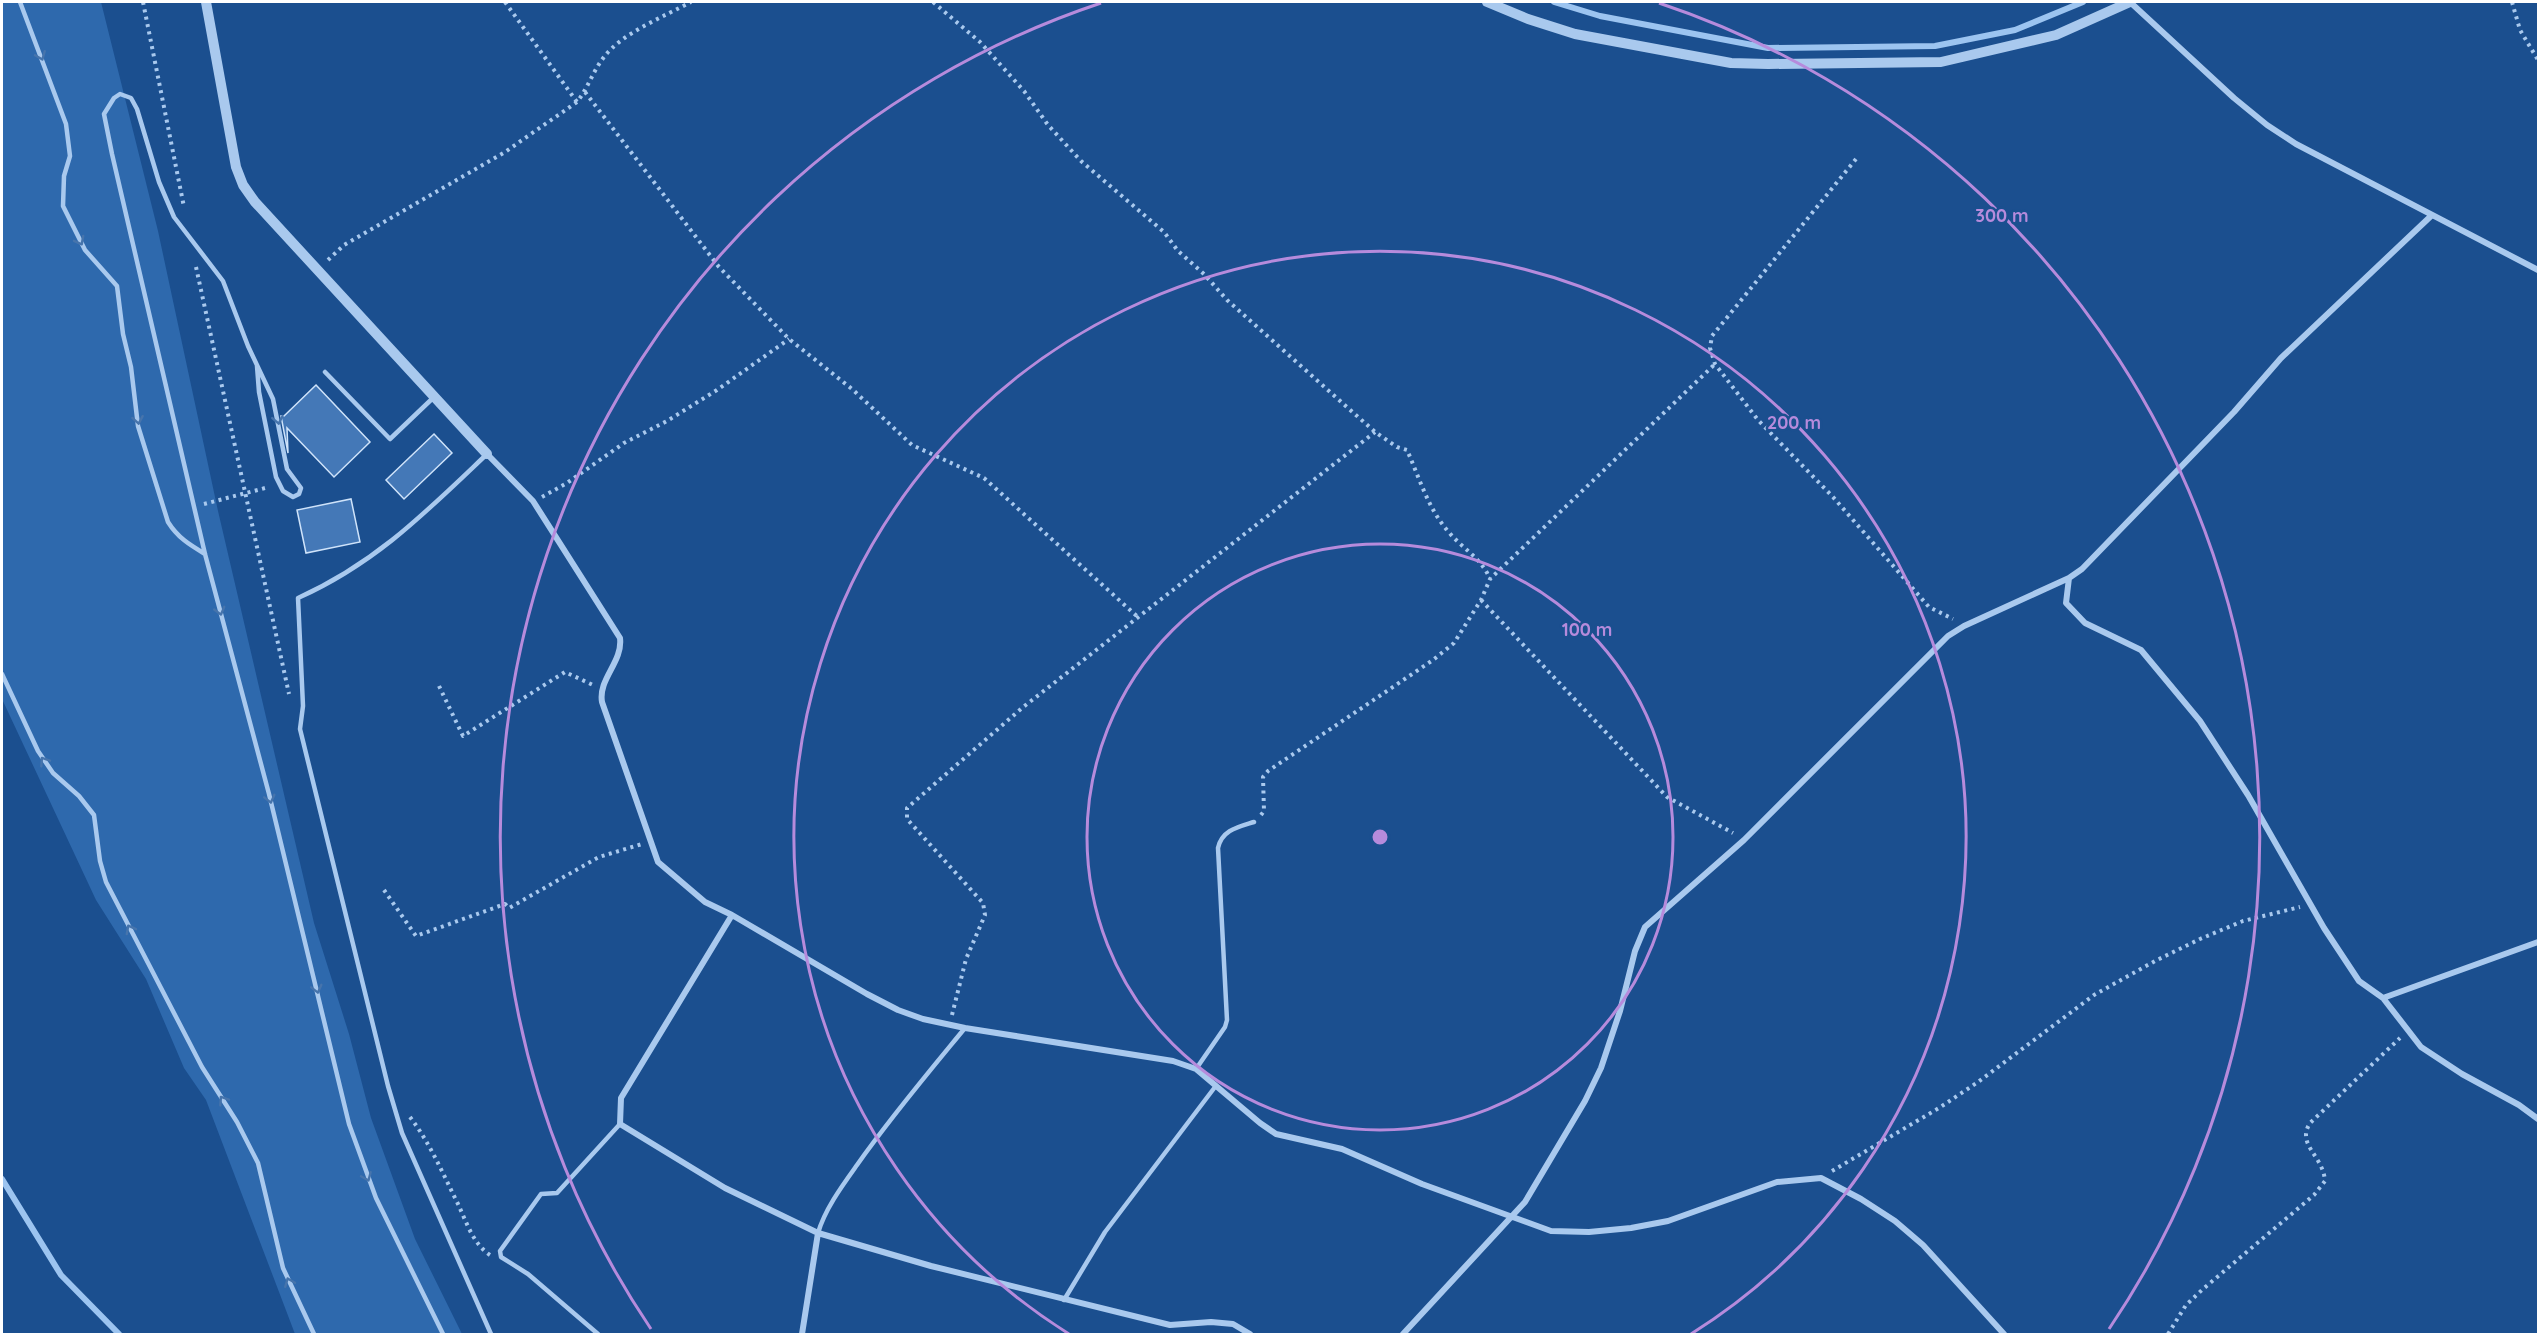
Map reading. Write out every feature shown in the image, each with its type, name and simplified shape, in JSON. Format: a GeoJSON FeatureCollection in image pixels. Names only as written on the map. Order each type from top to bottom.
{"type":"FeatureCollection","features":[{"type":"Feature","properties":{"kind":"street"},"geometry":{"type":"LineString","coordinates":[[206,2],[236,167],[243,185],[255,202],[533,501],[620,638],[619,654],[602,689],[602,702],[658,862],[705,902],[732,915],[898,1010],[965,1028],[1173,1061],[1196,1069],[1215,1087],[1276,1134],[1342,1149],[1384,1168],[1551,1231],[1589,1232],[1631,1228],[1668,1221],[1777,1182],[1821,1178],[1862,1199],[1895,1221],[1923,1245],[2004,1335]]}},
{"type":"Feature","properties":{"kind":"street"},"geometry":{"type":"LineString","coordinates":[[1487,2],[1528,19],[1575,34],[1731,63],[1768,64],[1941,62],[2056,35],[2130,2],[2267,125],[2296,144],[2538,270]]}},
{"type":"Feature","properties":{"kind":"street"},"geometry":{"type":"LineString","coordinates":[[1403,1335],[1525,1202],[1585,1101],[1601,1068],[1620,1011],[1635,951],[1645,927],[1744,840],[1934,649],[1964,626],[2069,578],[2082,569],[2234,412],[2281,358],[2431,216]]}},
{"type":"Feature","properties":{"kind":"street"},"geometry":{"type":"LineString","coordinates":[[2069,578],[2066,603],[2085,623],[2141,650],[2200,721],[2248,795],[2311,905],[2359,981],[2383,998],[2421,1047],[2538,1119]]}},
{"type":"Feature","properties":{"kind":"street"},"geometry":{"type":"LineString","coordinates":[[732,915],[621,1098],[620,1124],[725,1188],[818,1233],[931,1266],[1170,1325],[1211,1322],[1233,1324],[1251,1335]]}},
{"type":"Feature","properties":{"kind":"street"},"geometry":{"type":"LineString","coordinates":[[2383,998],[2538,942]]}},
{"type":"Feature","properties":{"kind":"street"},"geometry":{"type":"LineString","coordinates":[[802,1335],[818,1233]]}},
{"type":"Feature","properties":{"kind":"lane"},"geometry":{"type":"LineString","coordinates":[[20,2],[66,124],[70,156],[62,185],[63,206],[85,250],[117,286],[123,334],[131,367],[138,426],[168,522],[185,543],[205,554]]}},
{"type":"Feature","properties":{"kind":"lane"},"geometry":{"type":"LineString","coordinates":[[257,366],[259,392],[279,484],[288,495],[293,497],[299,494],[301,488],[287,469],[273,399],[257,366],[223,280],[174,217],[159,182],[137,110],[131,98],[120,94],[114,98],[104,114],[205,554],[274,817],[349,1124],[376,1198],[443,1335]]}},
{"type":"Feature","properties":{"kind":"lane"},"geometry":{"type":"LineString","coordinates":[[325,372],[390,439],[434,397]]}},
{"type":"Feature","properties":{"kind":"lane"},"geometry":{"type":"LineString","coordinates":[[487,454],[427,512],[371,558],[328,585],[298,598],[303,706],[300,729],[393,1104],[402,1133],[491,1335]]}},
{"type":"Feature","properties":{"kind":"lane"},"geometry":{"type":"LineString","coordinates":[[2,674],[38,751],[53,773],[79,796],[94,815],[100,861],[106,882],[202,1067],[237,1122],[258,1163],[283,1268],[314,1335]]}},
{"type":"Feature","properties":{"kind":"lane"},"geometry":{"type":"LineString","coordinates":[[1196,1069],[1225,1027],[1227,1020],[1219,842],[1230,830],[1254,822]]}},
{"type":"Feature","properties":{"kind":"lane"},"geometry":{"type":"LineString","coordinates":[[818,1233],[840,1189],[866,1152],[965,1028]]}},
{"type":"Feature","properties":{"kind":"lane"},"geometry":{"type":"LineString","coordinates":[[1064,1300],[1105,1232],[1215,1087]]}},
{"type":"Feature","properties":{"kind":"lane"},"geometry":{"type":"LineString","coordinates":[[598,1335],[528,1274],[501,1257],[500,1251],[541,1194],[557,1193],[620,1124]]}},
{"type":"Feature","properties":{"kind":"path"},"geometry":{"type":"LineString","coordinates":[[143,2],[190,240],[290,698]]}},
{"type":"Feature","properties":{"kind":"path"},"geometry":{"type":"LineString","coordinates":[[505,2],[577,102]]}},
{"type":"Feature","properties":{"kind":"path"},"geometry":{"type":"LineString","coordinates":[[317,269],[344,245],[505,152],[577,102],[585,92],[604,56],[624,39],[691,2]]}},
{"type":"Feature","properties":{"kind":"path"},"geometry":{"type":"LineString","coordinates":[[933,2],[980,42],[1024,91],[1048,125],[1081,161],[1164,232],[1178,251],[1204,274],[1227,300],[1374,432],[1396,447],[1407,450],[1429,502],[1447,530],[1484,565],[1490,579]]}},
{"type":"Feature","properties":{"kind":"path"},"geometry":{"type":"LineString","coordinates":[[2512,2],[2520,30],[2538,60]]}},
{"type":"Feature","properties":{"kind":"path"},"geometry":{"type":"LineString","coordinates":[[585,92],[719,267],[789,339],[852,389],[912,445],[984,478],[1139,618]]}},
{"type":"Feature","properties":{"kind":"path"},"geometry":{"type":"LineString","coordinates":[[1856,159],[1712,336],[1710,348],[1714,364],[1758,420],[1833,497],[1929,607],[1964,626]]}},
{"type":"Feature","properties":{"kind":"path"},"geometry":{"type":"LineString","coordinates":[[533,501],[567,483],[596,460],[624,443],[667,421],[717,390],[789,339]]}},
{"type":"Feature","properties":{"kind":"path"},"geometry":{"type":"LineString","coordinates":[[1254,822],[1264,811],[1263,777],[1268,771],[1454,643],[1481,600],[1490,579],[1714,364]]}},
{"type":"Feature","properties":{"kind":"path"},"geometry":{"type":"LineString","coordinates":[[950,1025],[966,959],[985,915],[983,903],[908,819],[907,808],[1022,708],[1374,432]]}},
{"type":"Feature","properties":{"kind":"path"},"geometry":{"type":"LineString","coordinates":[[216,500],[279,484]]}},
{"type":"Feature","properties":{"kind":"path"},"geometry":{"type":"LineString","coordinates":[[1481,600],[1667,797],[1744,840]]}},
{"type":"Feature","properties":{"kind":"path"},"geometry":{"type":"LineString","coordinates":[[439,686],[463,736],[565,672],[602,689]]}},
{"type":"Feature","properties":{"kind":"path"},"geometry":{"type":"LineString","coordinates":[[384,890],[416,936],[505,904],[509,908],[599,857],[651,842]]}},
{"type":"Feature","properties":{"kind":"path"},"geometry":{"type":"LineString","coordinates":[[1821,1178],[1939,1108],[1978,1082],[2094,995],[2199,939],[2243,921],[2311,905]]}},
{"type":"Feature","properties":{"kind":"path"},"geometry":{"type":"LineString","coordinates":[[2168,1335],[2186,1305],[2314,1195],[2325,1181],[2324,1168],[2305,1140],[2305,1131],[2310,1123],[2408,1031]]}},
{"type":"Feature","properties":{"kind":"path"},"geometry":{"type":"LineString","coordinates":[[393,1104],[402,1108],[423,1134],[467,1226],[483,1249],[488,1255],[501,1257]]}},
{"type":"Feature","properties":{"kind":"shaded area"},"geometry":{"type":"Polygon","coordinates":[[[2,2],[101,2],[158,231],[218,511],[314,923],[349,1034],[371,1118],[415,1239],[462,1334],[295,1334],[206,1100],[184,1068],[146,979],[96,900],[2,699],[2,2]]]}},
{"type":"Feature","properties":{"kind":"building"},"geometry":{"type":"Polygon","coordinates":[[[316,385],[370,442],[334,477],[287,428],[288,453],[281,416],[284,416],[316,385]]]}},
{"type":"Feature","properties":{"kind":"building"},"geometry":{"type":"Polygon","coordinates":[[[434,434],[452,453],[404,499],[386,480],[434,434]]]}},
{"type":"Feature","properties":{"kind":"building"},"geometry":{"type":"Polygon","coordinates":[[[351,499],[360,542],[306,553],[297,510],[351,499]]]}},
{"type":"Feature","properties":{"kind":"waterway"},"geometry":{"type":"LineString","coordinates":[[1554,2],[1600,16],[1768,48],[1935,46],[2015,30],[2083,2]]}},
{"type":"Feature","properties":{"kind":"waterway"},"geometry":{"type":"LineString","coordinates":[[2,1179],[61,1275],[119,1334]]}}]}
